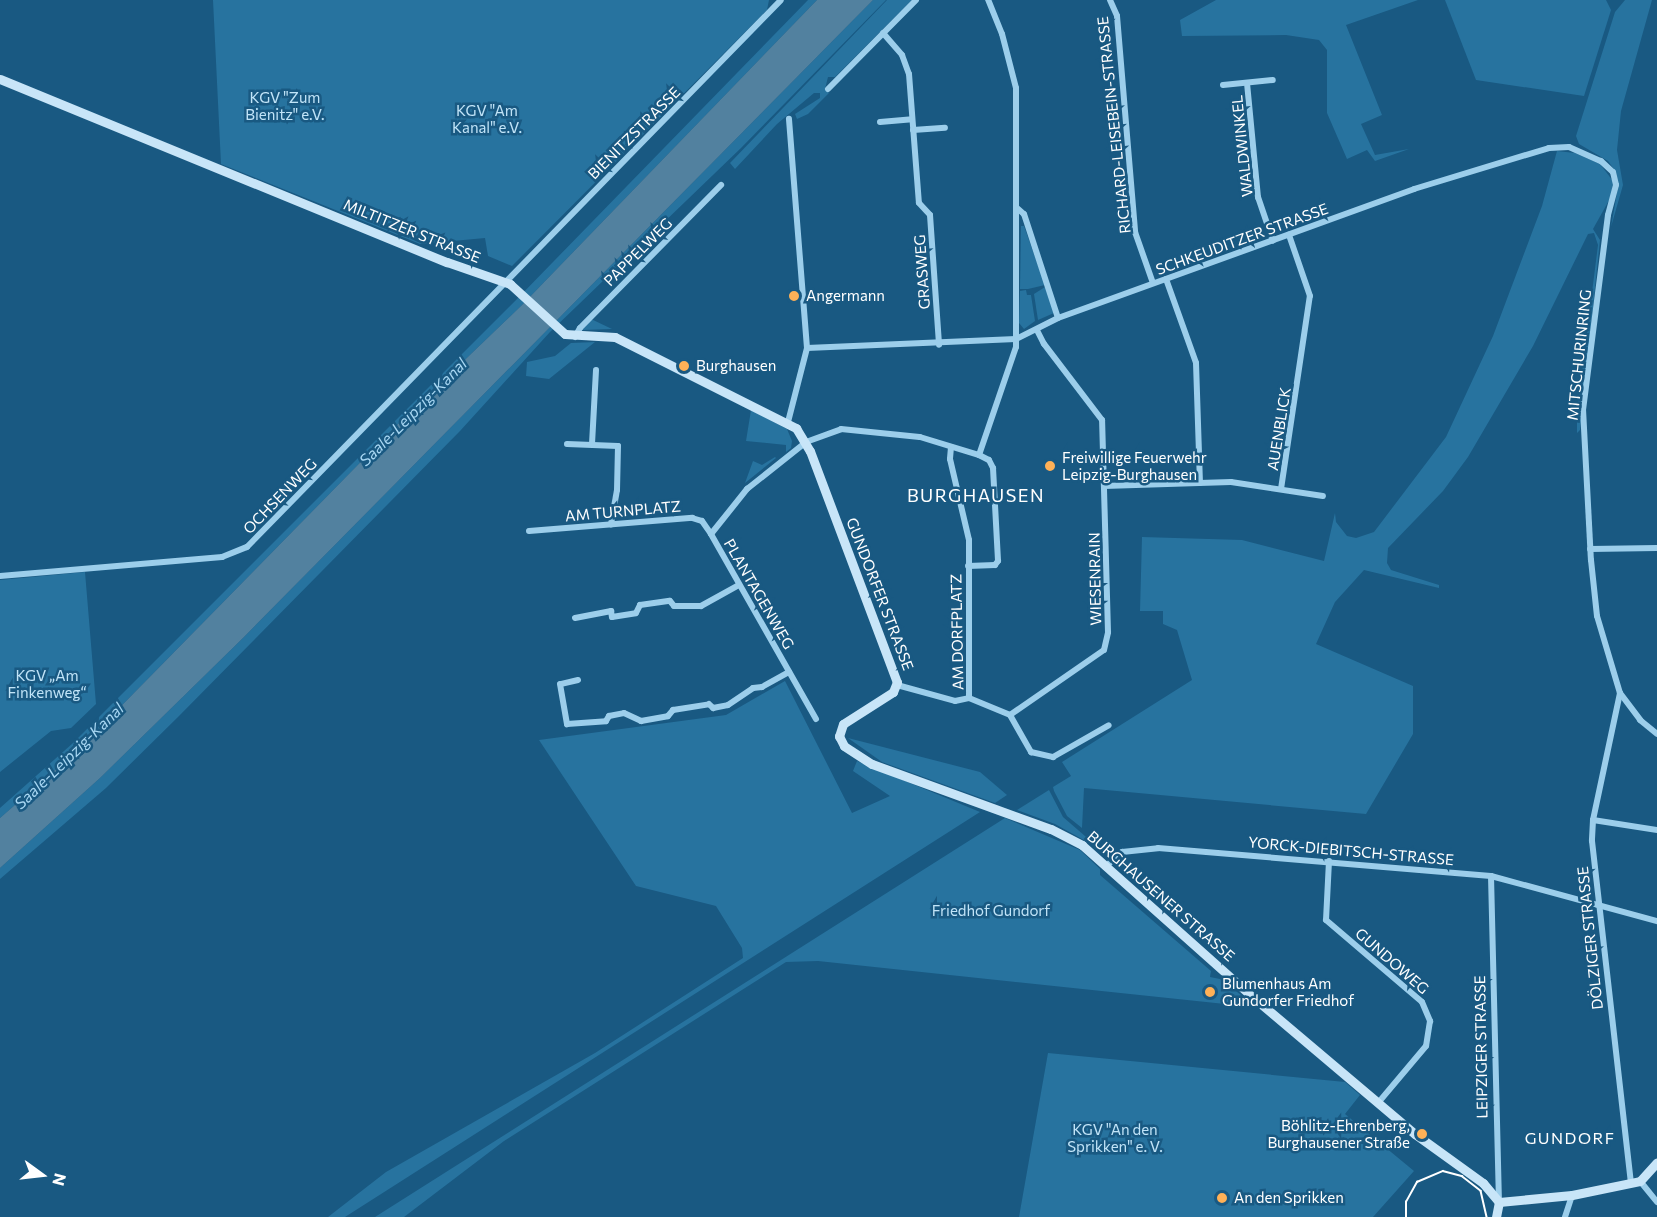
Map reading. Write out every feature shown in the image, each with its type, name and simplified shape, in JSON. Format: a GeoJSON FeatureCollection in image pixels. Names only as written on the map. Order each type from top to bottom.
{"type":"FeatureCollection","features":[{"type":"Feature","properties":{"kind":"street","name":"BIENITZSTRASSE"},"geometry":{"type":"LineString","coordinates":[[504,282],[781,0]]}},
{"type":"Feature","properties":{"kind":"street"},"geometry":{"type":"LineString","coordinates":[[828,88],[916,0]]}},
{"type":"Feature","properties":{"kind":"street"},"geometry":{"type":"LineString","coordinates":[[806,442],[841,429],[920,437],[979,455],[997,396],[1014,359],[1016,339],[1016,88],[1002,34],[988,0]]}},
{"type":"Feature","properties":{"kind":"street","name":"RICHARD-LEISEBEIN-STRASSE"},"geometry":{"type":"LineString","coordinates":[[1110,0],[1117,16],[1136,232],[1153,283]]}},
{"type":"Feature","properties":{"kind":"street","name":"GRASWEG"},"geometry":{"type":"LineString","coordinates":[[883,33],[908,66],[919,203],[930,214],[939,345]]}},
{"type":"Feature","properties":{"kind":"street","name":"MILTITZER STRASSE"},"geometry":{"type":"LineString","coordinates":[[0,79],[504,282],[519,290],[560,330],[575,338],[615,337],[796,428]]}},
{"type":"Feature","properties":{"kind":"street","name":"WALDWINKEL"},"geometry":{"type":"LineString","coordinates":[[1223,85],[1273,80]]}},
{"type":"Feature","properties":{"kind":"street","name":"WALDWINKEL"},"geometry":{"type":"LineString","coordinates":[[1247,83],[1258,197],[1273,241]]}},
{"type":"Feature","properties":{"kind":"street"},"geometry":{"type":"LineString","coordinates":[[788,422],[807,348],[789,118]]}},
{"type":"Feature","properties":{"kind":"street"},"geometry":{"type":"LineString","coordinates":[[880,122],[912,119]]}},
{"type":"Feature","properties":{"kind":"street"},"geometry":{"type":"LineString","coordinates":[[913,130],[945,128]]}},
{"type":"Feature","properties":{"kind":"street","name":"SCHKEUDITZER STRASSE"},"geometry":{"type":"LineString","coordinates":[[807,348],[939,345],[1016,339],[1058,318],[1153,283],[1425,186],[1549,148],[1569,147],[1601,161],[1613,172],[1616,185],[1606,236]]}},
{"type":"Feature","properties":{"kind":"street","name":"PAPPELWEG"},"geometry":{"type":"LineString","coordinates":[[575,338],[580,328],[721,185]]}},
{"type":"Feature","properties":{"kind":"street"},"geometry":{"type":"LineString","coordinates":[[1017,208],[1028,224],[1058,318]]}},
{"type":"Feature","properties":{"kind":"street","name":"AUENBLICK"},"geometry":{"type":"LineString","coordinates":[[1104,486],[1231,482],[1281,489],[1310,296],[1289,235]]}},
{"type":"Feature","properties":{"kind":"street","name":"MITSCHURINRING"},"geometry":{"type":"LineString","coordinates":[[1606,236],[1583,409],[1590,549],[1597,616],[1620,693],[1640,720],[1657,734]]}},
{"type":"Feature","properties":{"kind":"street"},"geometry":{"type":"LineString","coordinates":[[1166,279],[1196,363],[1200,483]]}},
{"type":"Feature","properties":{"kind":"street","name":"OCHSENWEG"},"geometry":{"type":"LineString","coordinates":[[0,576],[222,557],[238,552],[504,282]]}},
{"type":"Feature","properties":{"kind":"street","name":"WIESENRAIN"},"geometry":{"type":"LineString","coordinates":[[1010,715],[1104,650],[1108,632],[1102,420],[1044,345],[1037,330]]}},
{"type":"Feature","properties":{"kind":"street"},"geometry":{"type":"LineString","coordinates":[[592,444],[596,370]]}},
{"type":"Feature","properties":{"kind":"street","name":"GUNDORFER STRASSE"},"geometry":{"type":"LineString","coordinates":[[796,428],[806,442],[897,686],[893,692],[848,720],[839,736],[844,746],[858,755],[910,778]]}},
{"type":"Feature","properties":{"kind":"street","name":"PLANTAGENWEG"},"geometry":{"type":"LineString","coordinates":[[806,442],[754,482],[711,534],[816,719]]}},
{"type":"Feature","properties":{"kind":"street"},"geometry":{"type":"LineString","coordinates":[[567,444],[592,444],[618,449],[611,524]]}},
{"type":"Feature","properties":{"kind":"street","name":"AM DORFPLATZ"},"geometry":{"type":"LineString","coordinates":[[951,447],[950,459],[969,540],[969,698]]}},
{"type":"Feature","properties":{"kind":"street","name":"AM DORFPLATZ"},"geometry":{"type":"LineString","coordinates":[[968,566],[987,566],[998,561],[993,468],[989,460],[979,455]]}},
{"type":"Feature","properties":{"kind":"street"},"geometry":{"type":"LineString","coordinates":[[1281,489],[1323,496]]}},
{"type":"Feature","properties":{"kind":"street","name":"AM TURNPLATZ"},"geometry":{"type":"LineString","coordinates":[[529,531],[692,518],[702,521],[711,534]]}},
{"type":"Feature","properties":{"kind":"street"},"geometry":{"type":"LineString","coordinates":[[1590,549],[1657,548]]}},
{"type":"Feature","properties":{"kind":"street"},"geometry":{"type":"LineString","coordinates":[[575,618],[611,611],[612,617],[636,613],[640,605],[670,601],[674,606],[701,606],[739,585]]}},
{"type":"Feature","properties":{"kind":"street"},"geometry":{"type":"LineString","coordinates":[[578,680],[560,684],[567,724],[606,721],[609,716],[624,713],[641,722],[668,716],[673,710],[709,704],[713,708],[728,705],[753,688],[762,687],[789,672]]}},
{"type":"Feature","properties":{"kind":"street"},"geometry":{"type":"LineString","coordinates":[[897,686],[956,701],[969,698],[1010,715],[1032,752],[1053,757],[1109,724]]}},
{"type":"Feature","properties":{"kind":"street","name":"DÖLZIGER STRASSE"},"geometry":{"type":"LineString","coordinates":[[1620,693],[1593,820],[1597,902],[1635,1182]]}},
{"type":"Feature","properties":{"kind":"street","name":"BURGHAUSENER STRASSE"},"geometry":{"type":"LineString","coordinates":[[910,778],[1070,838],[1378,1103],[1483,1183],[1499,1203]]}},
{"type":"Feature","properties":{"kind":"street"},"geometry":{"type":"LineString","coordinates":[[1593,820],[1657,830]]}},
{"type":"Feature","properties":{"kind":"street","name":"YORCK-DIEBITSCH-STRASSE"},"geometry":{"type":"LineString","coordinates":[[1105,867],[1122,852],[1158,848],[1491,876],[1597,902],[1657,921]]}},
{"type":"Feature","properties":{"kind":"street","name":"GUNDOWEG"},"geometry":{"type":"LineString","coordinates":[[1329,861],[1326,920],[1422,1002],[1430,1021],[1426,1046],[1378,1103]]}},
{"type":"Feature","properties":{"kind":"street","name":"LEIPZIGER STRASSE"},"geometry":{"type":"LineString","coordinates":[[1491,876],[1499,1203],[1496,1217]]}},
{"type":"Feature","properties":{"kind":"street"},"geometry":{"type":"LineString","coordinates":[[1499,1203],[1572,1195],[1635,1182],[1657,1162]]}},
{"type":"Feature","properties":{"kind":"street"},"geometry":{"type":"LineString","coordinates":[[1635,1182],[1657,1202]]}},
{"type":"Feature","properties":{"kind":"street"},"geometry":{"type":"LineString","coordinates":[[1565,1217],[1572,1195]]}},
{"type":"Feature","properties":{"kind":"green space","name":"KGV \"Am Kanal\" e.V."},"geometry":{"type":"Polygon","coordinates":[[[213,0],[769,0],[767,10],[512,266],[488,256],[485,238],[420,244],[221,164],[213,0]]]}},
{"type":"Feature","properties":{"kind":"green space"},"geometry":{"type":"Polygon","coordinates":[[[808,0],[817,0],[522,305],[397,425],[78,750],[0,818],[0,808],[73,743],[517,299],[808,0]]]}},
{"type":"Feature","properties":{"kind":"green space"},"geometry":{"type":"Polygon","coordinates":[[[873,0],[886,0],[741,148],[550,332],[460,431],[178,717],[106,788],[0,879],[0,868],[100,778],[244,637],[873,0]]]}},
{"type":"Feature","properties":{"kind":"green space"},"geometry":{"type":"Polygon","coordinates":[[[887,0],[912,0],[835,77],[828,77],[825,89],[829,93],[808,114],[797,119],[795,114],[820,98],[820,93],[814,93],[777,124],[735,169],[730,163],[887,0]]]}},
{"type":"Feature","properties":{"kind":"green space"},"geometry":{"type":"Polygon","coordinates":[[[1216,0],[1418,0],[1346,25],[1382,115],[1361,124],[1375,155],[1409,149],[1375,161],[1367,150],[1347,159],[1327,113],[1327,50],[1319,40],[1286,35],[1182,36],[1180,20],[1216,0]]]}},
{"type":"Feature","properties":{"kind":"green space"},"geometry":{"type":"Polygon","coordinates":[[[1445,0],[1606,0],[1611,10],[1584,96],[1476,80],[1445,0]]]}},
{"type":"Feature","properties":{"kind":"green space"},"geometry":{"type":"Polygon","coordinates":[[[1625,0],[1652,0],[1621,111],[1617,150],[1623,185],[1611,227],[1618,187],[1616,172],[1608,161],[1579,144],[1576,136],[1615,12],[1625,0]]]}},
{"type":"Feature","properties":{"kind":"green space"},"geometry":{"type":"Polygon","coordinates":[[[1557,151],[1575,153],[1600,164],[1613,181],[1612,195],[1593,229],[1600,240],[1580,430],[1577,433],[1577,411],[1598,245],[1594,233],[1588,234],[1533,346],[1468,457],[1443,491],[1388,548],[1387,563],[1391,570],[1439,585],[1439,588],[1364,570],[1335,602],[1316,644],[1413,686],[1413,734],[1366,814],[1084,788],[1082,828],[1067,816],[1054,791],[1053,787],[1071,776],[1062,762],[1192,680],[1177,630],[1163,624],[1163,611],[1140,611],[1142,537],[1242,540],[1324,561],[1335,513],[1336,522],[1347,536],[1356,538],[1374,532],[1446,437],[1493,336],[1542,206],[1557,151]]]}},
{"type":"Feature","properties":{"kind":"green space"},"geometry":{"type":"Polygon","coordinates":[[[1021,226],[1024,226],[1045,285],[1020,289],[1021,226]]]}},
{"type":"Feature","properties":{"kind":"green space"},"geometry":{"type":"Polygon","coordinates":[[[1045,287],[1054,313],[1038,320],[1034,294],[1045,287]]]}},
{"type":"Feature","properties":{"kind":"green space"},"geometry":{"type":"Polygon","coordinates":[[[1026,290],[1027,295],[1031,295],[1035,321],[1024,329],[1019,323],[1020,291],[1026,290]]]}},
{"type":"Feature","properties":{"kind":"green space"},"geometry":{"type":"Polygon","coordinates":[[[591,319],[612,329],[582,330],[591,319]]]}},
{"type":"Feature","properties":{"kind":"green space"},"geometry":{"type":"Polygon","coordinates":[[[595,342],[549,379],[526,376],[527,362],[555,356],[571,343],[595,342]]]}},
{"type":"Feature","properties":{"kind":"green space"},"geometry":{"type":"Polygon","coordinates":[[[751,410],[787,429],[792,441],[791,448],[786,452],[786,445],[746,441],[751,410]]]}},
{"type":"Feature","properties":{"kind":"green space"},"geometry":{"type":"Polygon","coordinates":[[[775,457],[745,483],[753,461],[762,465],[775,457]]]}},
{"type":"Feature","properties":{"kind":"green space","name":"KGV „Am Finkenweg“"},"geometry":{"type":"Polygon","coordinates":[[[85,572],[96,704],[71,728],[51,731],[0,772],[0,580],[85,572]]]}},
{"type":"Feature","properties":{"kind":"green space"},"geometry":{"type":"Polygon","coordinates":[[[785,681],[852,813],[890,796],[853,771],[857,761],[980,812],[345,1217],[328,1217],[386,1172],[595,1053],[743,958],[742,948],[716,906],[636,886],[539,740],[726,715],[785,681]]]}},
{"type":"Feature","properties":{"kind":"green space"},"geometry":{"type":"Polygon","coordinates":[[[848,738],[980,772],[1007,795],[995,803],[882,762],[848,738]]]}},
{"type":"Feature","properties":{"kind":"green space"},"geometry":{"type":"Polygon","coordinates":[[[1049,790],[1063,817],[1100,849],[1055,824],[1017,810],[1049,790]]]}},
{"type":"Feature","properties":{"kind":"green space","name":"Friedhof Gundorf"},"geometry":{"type":"Polygon","coordinates":[[[1005,818],[1080,850],[1100,869],[1100,875],[1211,971],[1210,977],[1220,979],[1245,998],[1244,1006],[818,961],[786,962],[504,1141],[404,1217],[375,1217],[1005,818]]]}},
{"type":"Feature","properties":{"kind":"green space","name":"KGV \"An den Sprikken\" e. V."},"geometry":{"type":"Polygon","coordinates":[[[1048,1053],[1345,1082],[1360,1095],[1345,1114],[1414,1171],[1373,1217],[1019,1217],[1048,1053]]]}},
{"type":"Feature","properties":{"kind":"water","name":"Saale-Leipzig-Kanal"},"geometry":{"type":"Polygon","coordinates":[[[817,0],[873,0],[244,637],[100,778],[0,868],[0,818],[78,750],[397,425],[522,305],[817,0]]]}},
{"type":"Feature","properties":{"kind":"tram line"},"geometry":{"type":"LineString","coordinates":[[1406,1217],[1406,1202],[1417,1182],[1443,1171],[1462,1176],[1481,1191],[1487,1217]]}},
{"type":"Feature","properties":{"kind":"place","name":"Angermann"},"geometry":{"type":"Point","coordinates":[794,296]}},
{"type":"Feature","properties":{"kind":"place","name":"Burghausen"},"geometry":{"type":"Point","coordinates":[684,366]}},
{"type":"Feature","properties":{"kind":"place","name":"Freiwillige Feuerwehr Leipzig-Burghausen"},"geometry":{"type":"Point","coordinates":[1050,466]}},
{"type":"Feature","properties":{"kind":"place","name":"Blumenhaus Am Gundorfer Friedhof"},"geometry":{"type":"Point","coordinates":[1210,992]}},
{"type":"Feature","properties":{"kind":"place","name":"Böhlitz-Ehrenberg, Burghausener Straße"},"geometry":{"type":"Point","coordinates":[1422,1134]}},
{"type":"Feature","properties":{"kind":"place","name":"An den Sprikken"},"geometry":{"type":"Point","coordinates":[1222,1198]}},
{"type":"Feature","properties":{"kind":"district","name":"BURGHAUSEN"},"geometry":{"type":"Point","coordinates":[976,495]}},
{"type":"Feature","properties":{"kind":"district","name":"GUNDORF"},"geometry":{"type":"Point","coordinates":[1570,1138]}},
{"type":"Feature","properties":{"kind":"park label","name":"KGV \"Zum Bienitz\" e.V."},"geometry":{"type":"Point","coordinates":[285,106]}}]}
